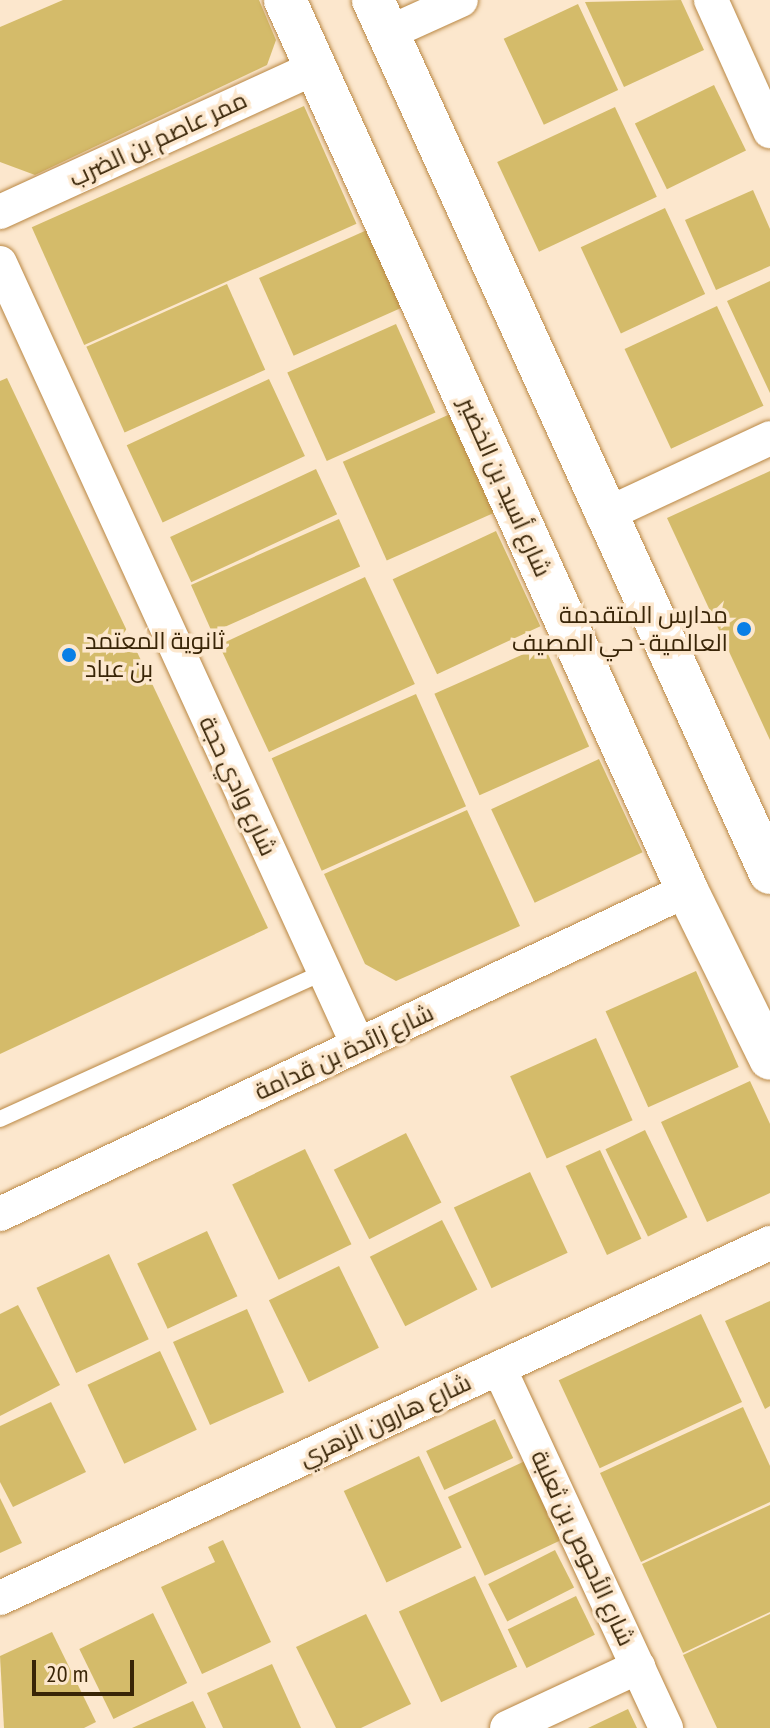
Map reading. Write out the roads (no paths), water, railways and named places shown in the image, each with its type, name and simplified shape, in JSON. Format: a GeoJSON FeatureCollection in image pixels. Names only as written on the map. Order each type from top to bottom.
{"type":"FeatureCollection","features":[{"type":"Feature","properties":{"kind":"street","name":"شارع أسيد بن الخضير"},"geometry":{"type":"LineString","coordinates":[[285,0],[687,890],[770,1059]]}},
{"type":"Feature","properties":{"kind":"street"},"geometry":{"type":"LineString","coordinates":[[461,0],[380,16],[603,516],[770,873]]}},
{"type":"Feature","properties":{"kind":"street"},"geometry":{"type":"LineString","coordinates":[[711,0],[770,131]]}},
{"type":"Feature","properties":{"kind":"street","name":"ممر عاصم بن الضرب"},"geometry":{"type":"LineString","coordinates":[[0,212],[316,67]]}},
{"type":"Feature","properties":{"kind":"street","name":"شارع وادي حجة"},"geometry":{"type":"LineString","coordinates":[[0,263],[12,330],[358,1045]]}},
{"type":"Feature","properties":{"kind":"street"},"geometry":{"type":"LineString","coordinates":[[603,516],[770,438]]}},
{"type":"Feature","properties":{"kind":"street","name":"شارع زائدة بن قدامة"},"geometry":{"type":"LineString","coordinates":[[0,1214],[687,890]]}},
{"type":"Feature","properties":{"kind":"street","name":"شارع هارون الزهري"},"geometry":{"type":"LineString","coordinates":[[0,1598],[770,1243]]}},
{"type":"Feature","properties":{"kind":"street","name":"شارع الأحوص بن ثعلبة"},"geometry":{"type":"LineString","coordinates":[[499,1368],[666,1728]]}},
{"type":"Feature","properties":{"kind":"street"},"geometry":{"type":"LineString","coordinates":[[507,1728],[638,1667]]}},
{"type":"Feature","properties":{"kind":"lane"},"geometry":{"type":"LineString","coordinates":[[0,1119],[324,972]]}},
{"type":"Feature","properties":{"kind":"place","name":"مدارس المتقدمة العالمية - حي المصيف"},"geometry":{"type":"Point","coordinates":[744,629]}},
{"type":"Feature","properties":{"kind":"place","name":"ثانوية المعتمد بن عباد"},"geometry":{"type":"Point","coordinates":[69,655]}}]}
